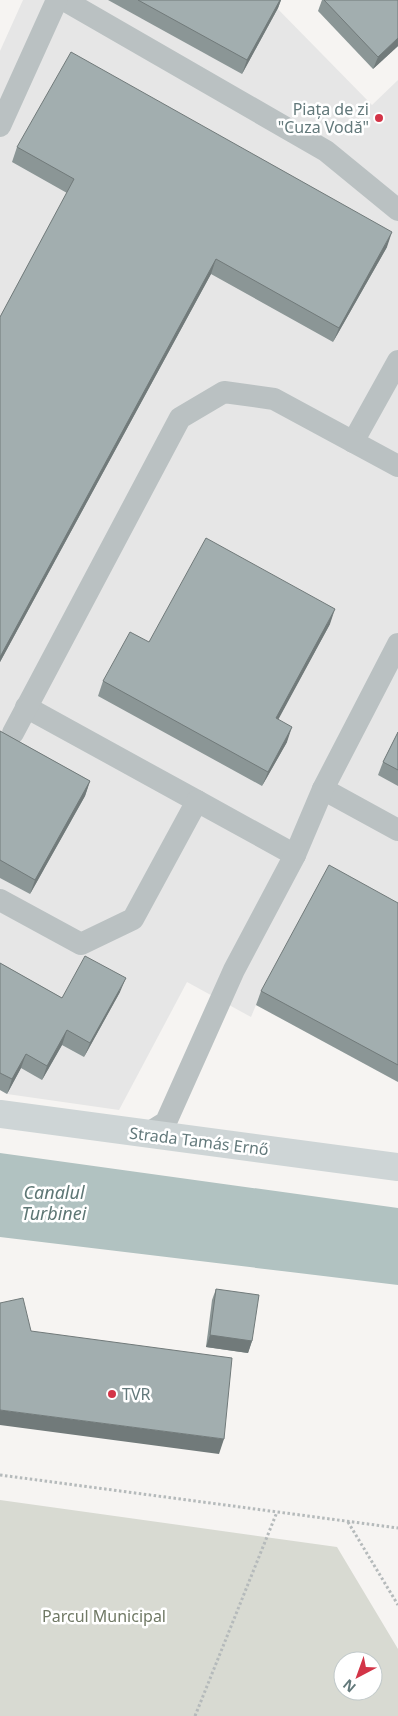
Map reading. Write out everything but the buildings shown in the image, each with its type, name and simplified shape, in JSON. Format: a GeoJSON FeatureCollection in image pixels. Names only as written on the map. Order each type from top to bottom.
{"type":"FeatureCollection","features":[{"type":"Feature","properties":{"kind":"main road","name":"Strada Tamás Ernő"},"geometry":{"type":"LineString","coordinates":[[0,1114],[145,1135],[398,1167]]}},
{"type":"Feature","properties":{"kind":"lane"},"geometry":{"type":"LineString","coordinates":[[0,126],[57,0]]}},
{"type":"Feature","properties":{"kind":"lane"},"geometry":{"type":"LineString","coordinates":[[64,0],[326,151],[398,210]]}},
{"type":"Feature","properties":{"kind":"lane"},"geometry":{"type":"LineString","coordinates":[[353,442],[398,361]]}},
{"type":"Feature","properties":{"kind":"lane"},"geometry":{"type":"LineString","coordinates":[[13,733],[180,418],[224,392],[274,399],[398,466]]}},
{"type":"Feature","properties":{"kind":"lane"},"geometry":{"type":"LineString","coordinates":[[145,1135],[166,1122],[234,970],[295,855],[324,789],[398,644]]}},
{"type":"Feature","properties":{"kind":"lane"},"geometry":{"type":"LineString","coordinates":[[26,707],[295,855]]}},
{"type":"Feature","properties":{"kind":"lane"},"geometry":{"type":"LineString","coordinates":[[324,789],[398,830]]}},
{"type":"Feature","properties":{"kind":"lane"},"geometry":{"type":"LineString","coordinates":[[0,900],[81,944],[134,919],[197,801]]}},
{"type":"Feature","properties":{"kind":"path"},"geometry":{"type":"LineString","coordinates":[[0,1475],[398,1528]]}},
{"type":"Feature","properties":{"kind":"path"},"geometry":{"type":"LineString","coordinates":[[195,1716],[277,1512]]}},
{"type":"Feature","properties":{"kind":"path"},"geometry":{"type":"LineString","coordinates":[[348,1521],[398,1605]]}},
{"type":"Feature","properties":{"kind":"shaded area"},"geometry":{"type":"Polygon","coordinates":[[[23,0],[269,0],[372,105],[398,80],[398,1082],[256,1005],[251,1017],[187,982],[119,1110],[7,1094],[0,1090],[0,51],[23,0]]]}},
{"type":"Feature","properties":{"kind":"green space","name":"Parcul Municipal"},"geometry":{"type":"Polygon","coordinates":[[[0,1500],[337,1547],[398,1649],[398,1716],[0,1716],[0,1500]]]}},
{"type":"Feature","properties":{"kind":"water","name":"Canalul Turbinei"},"geometry":{"type":"Polygon","coordinates":[[[0,1153],[398,1208],[398,1285],[0,1237],[0,1153]]]}},
{"type":"Feature","properties":{"kind":"place","name":"Piața de zi \"Cuza Vodă\""},"geometry":{"type":"Point","coordinates":[379,118]}},
{"type":"Feature","properties":{"kind":"place","name":"TVR"},"geometry":{"type":"Point","coordinates":[112,1394]}}]}
